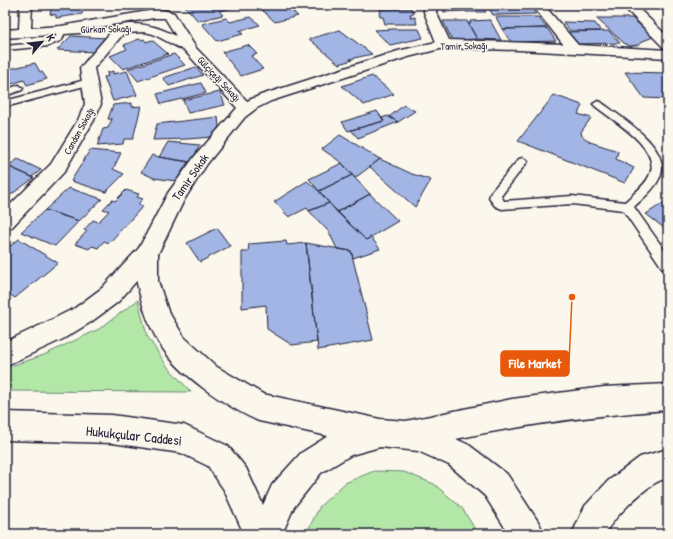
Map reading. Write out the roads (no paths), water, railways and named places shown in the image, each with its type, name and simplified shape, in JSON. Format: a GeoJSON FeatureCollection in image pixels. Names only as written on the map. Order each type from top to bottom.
{"type":"FeatureCollection","features":[{"type":"Feature","properties":{"kind":"street"},"geometry":{"type":"LineString","coordinates":[[25,32],[26,5]]}},
{"type":"Feature","properties":{"kind":"street"},"geometry":{"type":"LineString","coordinates":[[171,5],[171,18],[169,23],[156,28],[145,28],[138,25],[138,21],[171,5]]}},
{"type":"Feature","properties":{"kind":"street"},"geometry":{"type":"LineString","coordinates":[[430,5],[430,12],[444,44]]}},
{"type":"Feature","properties":{"kind":"street"},"geometry":{"type":"LineString","coordinates":[[538,5],[574,49]]}},
{"type":"Feature","properties":{"kind":"street"},"geometry":{"type":"LineString","coordinates":[[628,5],[668,44]]}},
{"type":"Feature","properties":{"kind":"street"},"geometry":{"type":"LineString","coordinates":[[644,5],[659,18]]}},
{"type":"Feature","properties":{"kind":"street"},"geometry":{"type":"LineString","coordinates":[[149,15],[163,14],[171,18]]}},
{"type":"Feature","properties":{"kind":"street","name":"Gürkan Sokağı"},"geometry":{"type":"LineString","coordinates":[[64,29],[149,15]]}},
{"type":"Feature","properties":{"kind":"street","name":"Gülçiçeği Sokağı"},"geometry":{"type":"LineString","coordinates":[[171,18],[192,50],[246,109]]}},
{"type":"Feature","properties":{"kind":"street","name":"Candan Sokağı"},"geometry":{"type":"LineString","coordinates":[[5,222],[58,168],[72,145],[93,104],[86,68],[120,28]]}},
{"type":"Feature","properties":{"kind":"street","name":"Gürkan Sokağı"},"geometry":{"type":"LineString","coordinates":[[5,34],[64,29],[145,28]]}},
{"type":"Feature","properties":{"kind":"street","name":"Gülçiçeği Sokağı"},"geometry":{"type":"LineString","coordinates":[[145,28],[157,31],[192,50]]}},
{"type":"Feature","properties":{"kind":"street","name":"Tamir Sokağı"},"geometry":{"type":"LineString","coordinates":[[246,109],[266,98],[285,91],[402,54],[444,44],[668,54]]}},
{"type":"Feature","properties":{"kind":"street","name":"Tamir Sokak"},"geometry":{"type":"LineString","coordinates":[[147,254],[175,198],[201,160],[230,124],[246,109]]}},
{"type":"Feature","properties":{"kind":"street"},"geometry":{"type":"LineString","coordinates":[[5,354],[54,331],[83,315],[110,295],[147,254]]}},
{"type":"Feature","properties":{"kind":"street"},"geometry":{"type":"LineString","coordinates":[[147,254],[147,281],[157,315],[175,345],[208,376],[259,407],[393,434],[420,437],[459,455],[496,485],[528,534]]}},
{"type":"Feature","properties":{"kind":"street"},"geometry":{"type":"LineString","coordinates":[[266,534],[283,496],[311,463],[345,442],[512,413],[604,401],[668,397]]}},
{"type":"Feature","properties":{"kind":"street","name":"Hukukçular Caddesi"},"geometry":{"type":"LineString","coordinates":[[5,426],[112,429],[184,439],[218,456],[235,479],[260,534]]}},
{"type":"Feature","properties":{"kind":"street"},"geometry":{"type":"LineString","coordinates":[[588,534],[596,517],[618,492],[651,468],[668,464]]}},
{"type":"Feature","properties":{"kind":"lane"},"geometry":{"type":"LineString","coordinates":[[5,48],[50,44],[58,40],[64,29]]}},
{"type":"Feature","properties":{"kind":"lane"},"geometry":{"type":"LineString","coordinates":[[5,104],[89,82]]}},
{"type":"Feature","properties":{"kind":"lane"},"geometry":{"type":"LineString","coordinates":[[5,92],[19,88]]}},
{"type":"Feature","properties":{"kind":"lane"},"geometry":{"type":"LineString","coordinates":[[598,104],[644,140],[650,147],[657,161],[657,174],[654,180],[627,206]]}},
{"type":"Feature","properties":{"kind":"lane"},"geometry":{"type":"LineString","coordinates":[[522,160],[495,195],[495,198],[499,203],[502,205],[572,200],[627,206],[668,265]]}},
{"type":"Feature","properties":{"kind":"place","name":"File Market"},"geometry":{"type":"Point","coordinates":[572,297]}}]}
